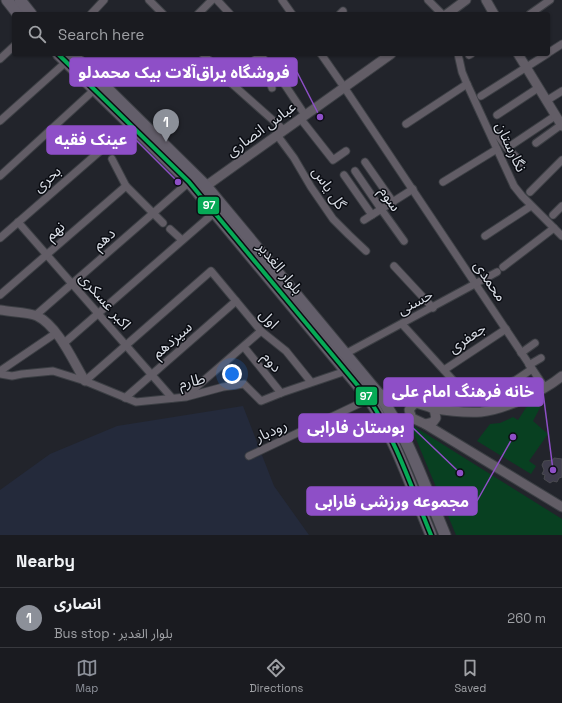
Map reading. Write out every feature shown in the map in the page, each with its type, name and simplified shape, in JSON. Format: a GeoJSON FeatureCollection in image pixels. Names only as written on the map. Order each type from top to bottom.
{"type":"FeatureCollection","features":[{"type":"Feature","properties":{"kind":"main road"},"geometry":{"type":"LineString","coordinates":[[7,0],[16,12]]}},
{"type":"Feature","properties":{"kind":"main road"},"geometry":{"type":"LineString","coordinates":[[20,0],[29,12]]}},
{"type":"Feature","properties":{"kind":"main road","name":"بلوار الغدیر"},"geometry":{"type":"LineString","coordinates":[[65,57],[94,90],[189,182],[346,371],[373,396],[431,535]]}},
{"type":"Feature","properties":{"kind":"main road","name":"بلوار الغدیر"},"geometry":{"type":"LineString","coordinates":[[65,57],[206,186],[346,354],[373,396],[399,428],[445,535]]}},
{"type":"Feature","properties":{"kind":"street"},"geometry":{"type":"LineString","coordinates":[[92,12],[104,0]]}},
{"type":"Feature","properties":{"kind":"street"},"geometry":{"type":"LineString","coordinates":[[200,12],[212,0]]}},
{"type":"Feature","properties":{"kind":"street"},"geometry":{"type":"LineString","coordinates":[[216,0],[228,12]]}},
{"type":"Feature","properties":{"kind":"street"},"geometry":{"type":"LineString","coordinates":[[282,0],[291,12]]}},
{"type":"Feature","properties":{"kind":"street"},"geometry":{"type":"LineString","coordinates":[[428,0],[440,12]]}},
{"type":"Feature","properties":{"kind":"street"},"geometry":{"type":"LineString","coordinates":[[450,12],[466,0]]}},
{"type":"Feature","properties":{"kind":"street"},"geometry":{"type":"LineString","coordinates":[[486,0],[493,12]]}},
{"type":"Feature","properties":{"kind":"street"},"geometry":{"type":"LineString","coordinates":[[533,12],[550,0]]}},
{"type":"Feature","properties":{"kind":"street"},"geometry":{"type":"LineString","coordinates":[[154,2],[162,12]]}},
{"type":"Feature","properties":{"kind":"street"},"geometry":{"type":"LineString","coordinates":[[550,52],[562,44]]}},
{"type":"Feature","properties":{"kind":"street"},"geometry":{"type":"LineString","coordinates":[[0,59],[12,48]]}},
{"type":"Feature","properties":{"kind":"street","name":"گل یاس"},"geometry":{"type":"LineString","coordinates":[[207,56],[280,133],[311,187],[333,218],[366,251]]}},
{"type":"Feature","properties":{"kind":"street"},"geometry":{"type":"LineString","coordinates":[[231,83],[260,56]]}},
{"type":"Feature","properties":{"kind":"street"},"geometry":{"type":"LineString","coordinates":[[263,56],[272,88]]}},
{"type":"Feature","properties":{"kind":"street","name":"محمدی"},"geometry":{"type":"LineString","coordinates":[[322,56],[545,388]]}},
{"type":"Feature","properties":{"kind":"street","name":"عباس انصاری"},"geometry":{"type":"LineString","coordinates":[[206,186],[388,56]]}},
{"type":"Feature","properties":{"kind":"street","name":"نگارستان"},"geometry":{"type":"LineString","coordinates":[[458,56],[462,72],[467,84],[514,186],[531,206],[562,236]]}},
{"type":"Feature","properties":{"kind":"street"},"geometry":{"type":"LineString","coordinates":[[519,56],[562,126],[536,143]]}},
{"type":"Feature","properties":{"kind":"street"},"geometry":{"type":"LineString","coordinates":[[481,96],[544,56]]}},
{"type":"Feature","properties":{"kind":"street"},"geometry":{"type":"LineString","coordinates":[[0,121],[65,57]]}},
{"type":"Feature","properties":{"kind":"street"},"geometry":{"type":"LineString","coordinates":[[406,124],[467,84]]}},
{"type":"Feature","properties":{"kind":"street"},"geometry":{"type":"LineString","coordinates":[[285,85],[303,117],[333,160],[346,151]]}},
{"type":"Feature","properties":{"kind":"street"},"geometry":{"type":"LineString","coordinates":[[497,115],[538,88]]}},
{"type":"Feature","properties":{"kind":"street"},"geometry":{"type":"LineString","coordinates":[[0,176],[94,90]]}},
{"type":"Feature","properties":{"kind":"street"},"geometry":{"type":"LineString","coordinates":[[546,101],[562,91]]}},
{"type":"Feature","properties":{"kind":"street"},"geometry":{"type":"LineString","coordinates":[[507,148],[555,116]]}},
{"type":"Feature","properties":{"kind":"street","name":"بحری"},"geometry":{"type":"LineString","coordinates":[[0,238],[130,125]]}},
{"type":"Feature","properties":{"kind":"street"},"geometry":{"type":"LineString","coordinates":[[496,133],[507,148],[522,163]]}},
{"type":"Feature","properties":{"kind":"street"},"geometry":{"type":"LineString","coordinates":[[443,182],[497,149]]}},
{"type":"Feature","properties":{"kind":"street"},"geometry":{"type":"LineString","coordinates":[[112,159],[126,186],[163,223]]}},
{"type":"Feature","properties":{"kind":"street"},"geometry":{"type":"LineString","coordinates":[[530,192],[562,160]]}},
{"type":"Feature","properties":{"kind":"street"},"geometry":{"type":"LineString","coordinates":[[365,162],[393,202]]}},
{"type":"Feature","properties":{"kind":"street","name":"سوم"},"geometry":{"type":"LineString","coordinates":[[355,171],[404,241]]}},
{"type":"Feature","properties":{"kind":"street"},"geometry":{"type":"LineString","coordinates":[[344,175],[372,215]]}},
{"type":"Feature","properties":{"kind":"street","name":"دهم"},"geometry":{"type":"LineString","coordinates":[[36,315],[189,182]]}},
{"type":"Feature","properties":{"kind":"street","name":"نهم"},"geometry":{"type":"LineString","coordinates":[[0,295],[126,186]]}},
{"type":"Feature","properties":{"kind":"street"},"geometry":{"type":"LineString","coordinates":[[364,220],[412,189]]}},
{"type":"Feature","properties":{"kind":"street"},"geometry":{"type":"LineString","coordinates":[[485,236],[531,206]]}},
{"type":"Feature","properties":{"kind":"street"},"geometry":{"type":"LineString","coordinates":[[553,215],[562,206]]}},
{"type":"Feature","properties":{"kind":"street"},"geometry":{"type":"LineString","coordinates":[[63,344],[215,212]]}},
{"type":"Feature","properties":{"kind":"street","name":"اکبر عسکری"},"geometry":{"type":"LineString","coordinates":[[18,222],[172,398]]}},
{"type":"Feature","properties":{"kind":"street"},"geometry":{"type":"LineString","coordinates":[[503,267],[554,228]]}},
{"type":"Feature","properties":{"kind":"street"},"geometry":{"type":"LineString","coordinates":[[170,230],[182,240]]}},
{"type":"Feature","properties":{"kind":"street"},"geometry":{"type":"LineString","coordinates":[[394,266],[433,308]]}},
{"type":"Feature","properties":{"kind":"street","name":"اول"},"geometry":{"type":"LineString","coordinates":[[126,345],[211,271],[261,331],[286,351],[311,382]]}},
{"type":"Feature","properties":{"kind":"street","name":"حسنی"},"geometry":{"type":"LineString","coordinates":[[346,354],[497,272]]}},
{"type":"Feature","properties":{"kind":"street","name":"سیزدهم"},"geometry":{"type":"LineString","coordinates":[[125,398],[236,301]]}},
{"type":"Feature","properties":{"kind":"street"},"geometry":{"type":"LineString","coordinates":[[0,310],[36,315],[48,323],[56,333],[85,381],[126,345]]}},
{"type":"Feature","properties":{"kind":"street"},"geometry":{"type":"LineString","coordinates":[[402,324],[471,400]]}},
{"type":"Feature","properties":{"kind":"street","name":"جعفری"},"geometry":{"type":"LineString","coordinates":[[444,370],[506,329]]}},
{"type":"Feature","properties":{"kind":"street"},"geometry":{"type":"LineString","coordinates":[[186,397],[261,331]]}},
{"type":"Feature","properties":{"kind":"street"},"geometry":{"type":"LineString","coordinates":[[0,371],[56,333]]}},
{"type":"Feature","properties":{"kind":"street"},"geometry":{"type":"LineString","coordinates":[[522,353],[535,343]]}},
{"type":"Feature","properties":{"kind":"street","name":"دوم"},"geometry":{"type":"LineString","coordinates":[[244,347],[281,392]]}},
{"type":"Feature","properties":{"kind":"street"},"geometry":{"type":"LineString","coordinates":[[483,402],[513,382],[541,358]]}},
{"type":"Feature","properties":{"kind":"street","name":"طارم"},"geometry":{"type":"LineString","coordinates":[[0,374],[12,376],[53,371],[85,381],[136,402],[186,397],[223,386],[244,384],[261,401],[281,392],[346,371]]}},
{"type":"Feature","properties":{"kind":"street"},"geometry":{"type":"LineString","coordinates":[[373,396],[416,403],[453,412],[481,412],[501,407],[519,400],[553,384],[562,376]]}},
{"type":"Feature","properties":{"kind":"street"},"geometry":{"type":"LineString","coordinates":[[513,382],[519,400]]}},
{"type":"Feature","properties":{"kind":"street","name":"رودبار"},"geometry":{"type":"LineString","coordinates":[[249,456],[373,396]]}},
{"type":"Feature","properties":{"kind":"street"},"geometry":{"type":"LineString","coordinates":[[416,403],[409,410],[412,418],[444,435],[562,508]]}},
{"type":"Feature","properties":{"kind":"street"},"geometry":{"type":"LineString","coordinates":[[432,408],[436,412],[439,427],[444,435]]}},
{"type":"Feature","properties":{"kind":"street"},"geometry":{"type":"LineString","coordinates":[[425,424],[431,424],[436,418],[453,412]]}},
{"type":"Feature","properties":{"kind":"street"},"geometry":{"type":"LineString","coordinates":[[399,428],[401,423],[412,418]]}},
{"type":"Feature","properties":{"kind":"shaded area"},"geometry":{"type":"Polygon","coordinates":[[[243,406],[274,486],[309,535],[0,535],[0,490],[50,454],[117,426],[243,406]]]}},
{"type":"Feature","properties":{"kind":"green space"},"geometry":{"type":"Polygon","coordinates":[[[533,397],[542,404],[533,421],[548,434],[529,461],[536,466],[531,474],[477,441],[490,424],[500,423],[513,417],[518,420],[533,397]]]}},
{"type":"Feature","properties":{"kind":"green space"},"geometry":{"type":"Polygon","coordinates":[[[411,427],[415,427],[562,519],[562,535],[456,535],[411,427]]]}},
{"type":"Feature","properties":{"kind":"building"},"geometry":{"type":"Polygon","coordinates":[[[554,458],[562,459],[562,477],[559,478],[557,482],[553,481],[550,483],[544,479],[545,475],[542,474],[544,470],[542,465],[544,461],[553,460],[554,458]]]}},
{"type":"Feature","properties":{"kind":"transit line","name":"97"},"geometry":{"type":"LineString","coordinates":[[60,56],[189,182],[369,399],[379,415],[395,448],[431,535]]}},
{"type":"Feature","properties":{"kind":"place","name":"فروشگاه یراق‌آلات بیک محمدلو"},"geometry":{"type":"Point","coordinates":[320,117]}},
{"type":"Feature","properties":{"kind":"place","name":"انصاری"},"geometry":{"type":"Point","coordinates":[166,142]}},
{"type":"Feature","properties":{"kind":"place","name":"عینک فقیه"},"geometry":{"type":"Point","coordinates":[178,182]}},
{"type":"Feature","properties":{"kind":"place","name":"مجموعه ورزشی فارابی"},"geometry":{"type":"Point","coordinates":[513,437]}},
{"type":"Feature","properties":{"kind":"place","name":"خانه فرهنگ امام علی"},"geometry":{"type":"Point","coordinates":[553,470]}},
{"type":"Feature","properties":{"kind":"place","name":"بوستان فارابی"},"geometry":{"type":"Point","coordinates":[460,473]}}]}
